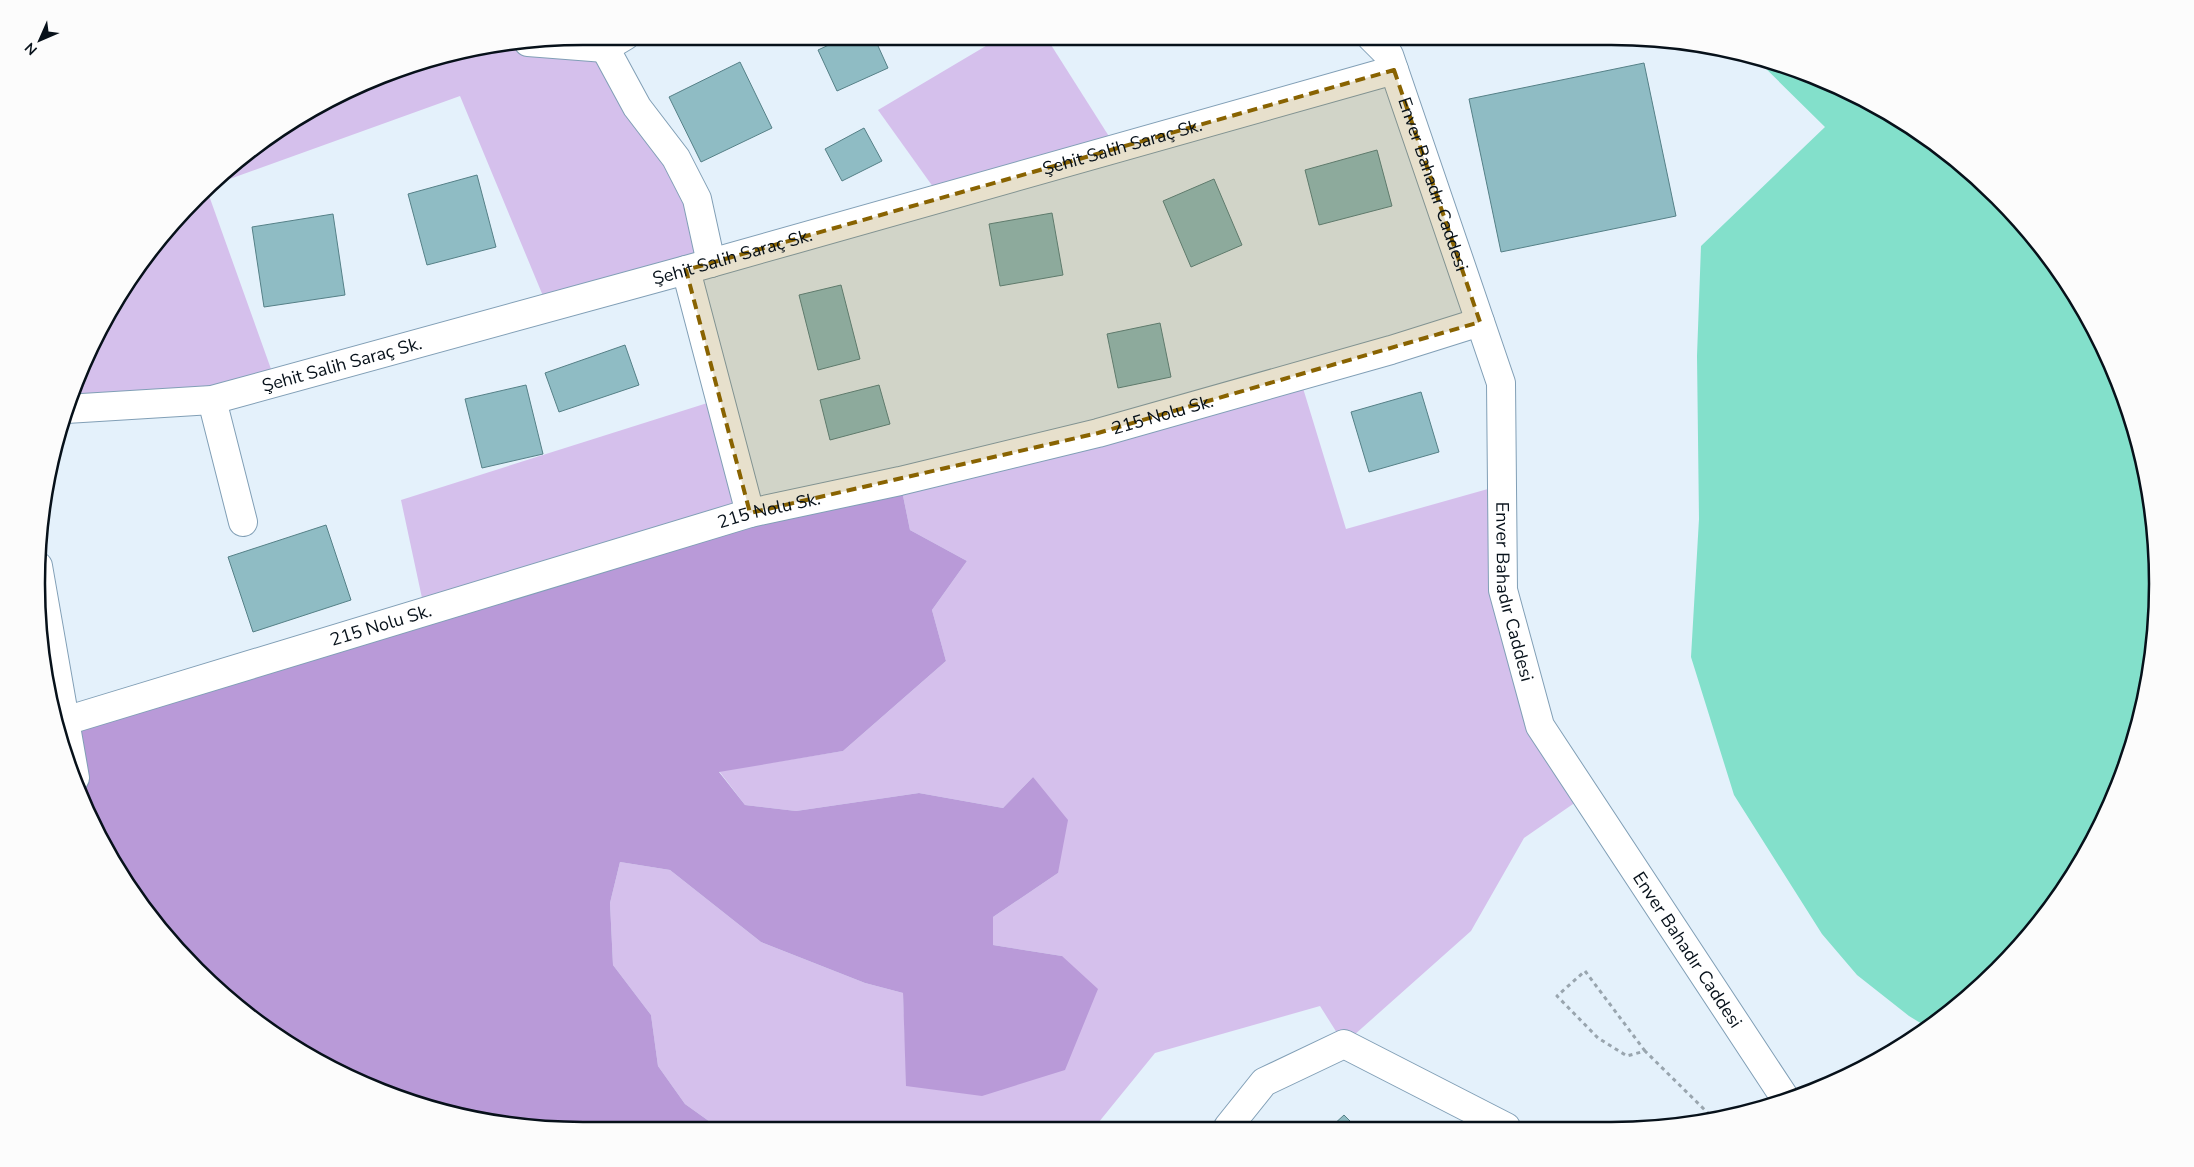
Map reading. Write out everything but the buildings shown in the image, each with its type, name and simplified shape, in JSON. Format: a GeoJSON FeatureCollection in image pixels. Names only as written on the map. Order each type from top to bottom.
{"type":"FeatureCollection","features":[{"type":"Feature","properties":{"kind":"street"},"geometry":{"type":"LineString","coordinates":[[616,45],[637,107],[676,158],[697,199],[698,267],[750,513]]}},
{"type":"Feature","properties":{"kind":"street","name":"Enver Bahadır Caddesi"},"geometry":{"type":"LineString","coordinates":[[1379,45],[1389,55],[1501,383],[1503,590],[1540,726],[1782,1094]]}},
{"type":"Feature","properties":{"kind":"street","name":"Şehit Salih Saraç Sk."},"geometry":{"type":"LineString","coordinates":[[75,408],[212,400],[698,267],[1394,70]]}},
{"type":"Feature","properties":{"kind":"street","name":"215 Nolu Sk."},"geometry":{"type":"LineString","coordinates":[[65,721],[750,513],[900,481],[1098,433],[1391,350],[1480,322]]}},
{"type":"Feature","properties":{"kind":"street"},"geometry":{"type":"LineString","coordinates":[[212,400],[243,522]]}},
{"type":"Feature","properties":{"kind":"street"},"geometry":{"type":"LineString","coordinates":[[46,611],[68,739]]}},
{"type":"Feature","properties":{"kind":"street"},"geometry":{"type":"LineString","coordinates":[[1241,1122],[1264,1082],[1344,1044],[1496,1122]]}},
{"type":"Feature","properties":{"kind":"path"},"geometry":{"type":"LineString","coordinates":[[1645,1051],[1627,1056],[1598,1038],[1557,996],[1585,971],[1645,1051],[1709,1113]]}},
{"type":"Feature","properties":{"kind":"highlighted area"},"geometry":{"type":"Polygon","coordinates":[[[1394,70],[1480,322],[1098,433],[750,513],[686,270],[1394,70]]]}},
{"type":"Feature","properties":{"kind":"shaded area"},"geometry":{"type":"Polygon","coordinates":[[[571,45],[605,48],[676,158],[711,263],[548,308],[460,96],[227,180],[256,156],[314,117],[377,86],[410,74],[478,55],[513,50],[571,45]]]}},
{"type":"Feature","properties":{"kind":"shaded area"},"geometry":{"type":"Polygon","coordinates":[[[988,45],[1051,45],[1117,149],[941,198],[878,110],[988,45]]]}},
{"type":"Feature","properties":{"kind":"shaded area"},"geometry":{"type":"Polygon","coordinates":[[[1765,68],[1817,86],[1849,101],[1880,117],[1910,136],[1966,179],[2015,228],[2038,256],[2077,314],[2108,377],[2131,444],[2139,478],[2148,548],[2148,619],[2139,689],[2120,757],[2108,790],[2093,822],[2077,853],[2058,883],[2015,939],[1966,988],[1921,1023],[1857,975],[1822,934],[1734,795],[1691,657],[1699,519],[1697,356],[1701,246],[1825,127],[1765,68]]]}},
{"type":"Feature","properties":{"kind":"shaded area"},"geometry":{"type":"Polygon","coordinates":[[[209,197],[276,383],[75,408],[86,377],[101,345],[117,314],[136,284],[179,228],[209,197]]]}},
{"type":"Feature","properties":{"kind":"shaded area"},"geometry":{"type":"Polygon","coordinates":[[[1299,375],[1346,529],[1502,485],[1503,590],[1540,726],[1586,795],[1524,838],[1471,931],[1344,1044],[1320,1006],[1155,1053],[1099,1122],[710,1122],[685,1104],[658,1066],[651,1015],[613,965],[610,903],[620,862],[670,870],[761,942],[865,983],[903,993],[907,1086],[1062,956],[993,945],[993,917],[1058,873],[1033,777],[1003,808],[919,793],[796,811],[745,805],[719,771],[843,751],[946,661],[932,610],[967,561],[910,530],[900,481],[1299,375]]]}},
{"type":"Feature","properties":{"kind":"shaded area"},"geometry":{"type":"Polygon","coordinates":[[[720,399],[750,513],[425,612],[401,500],[720,399]]]}},
{"type":"Feature","properties":{"kind":"shaded area"},"geometry":{"type":"Polygon","coordinates":[[[900,481],[910,530],[967,561],[932,610],[946,661],[843,751],[719,772],[745,805],[796,811],[919,793],[1003,808],[1033,777],[1068,820],[1058,873],[993,917],[993,945],[1062,956],[1098,989],[1065,1070],[982,1096],[906,1086],[903,993],[865,983],[761,942],[670,870],[620,862],[610,903],[613,965],[651,1015],[658,1066],[685,1104],[710,1122],[548,1121],[478,1112],[444,1104],[377,1081],[314,1050],[256,1011],[203,964],[156,911],[117,853],[86,790],[68,739],[65,721],[900,481]]]}}]}
